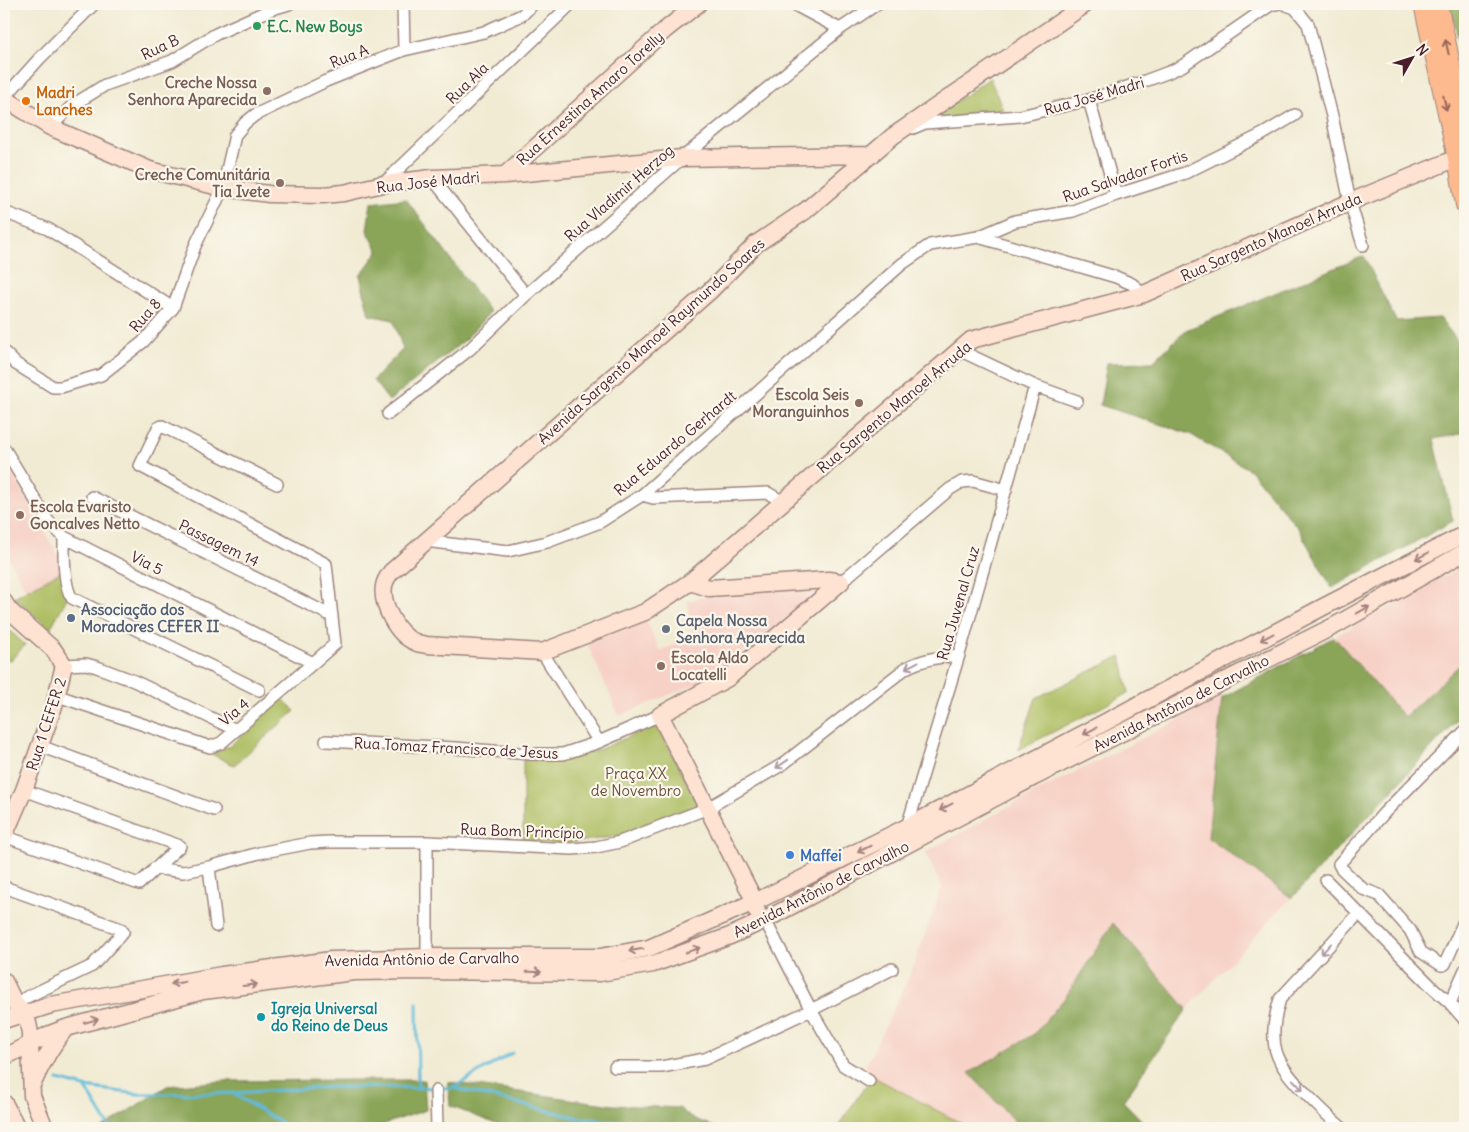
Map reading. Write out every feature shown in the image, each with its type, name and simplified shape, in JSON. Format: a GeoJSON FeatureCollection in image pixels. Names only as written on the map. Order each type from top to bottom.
{"type":"FeatureCollection","features":[{"type":"Feature","properties":{"kind":"main road"},"geometry":{"type":"LineString","coordinates":[[1423,4],[1461,155],[1465,205]]}},
{"type":"Feature","properties":{"kind":"main road"},"geometry":{"type":"LineString","coordinates":[[1438,4],[1465,128]]}},
{"type":"Feature","properties":{"kind":"street"},"geometry":{"type":"LineString","coordinates":[[4,98],[39,59],[94,4]]}},
{"type":"Feature","properties":{"kind":"street","name":"Rua B"},"geometry":{"type":"LineString","coordinates":[[50,127],[73,105],[105,85],[172,60],[216,34],[272,9],[289,4]]}},
{"type":"Feature","properties":{"kind":"street"},"geometry":{"type":"LineString","coordinates":[[403,4],[404,50]]}},
{"type":"Feature","properties":{"kind":"street","name":"Rua A"},"geometry":{"type":"LineString","coordinates":[[223,188],[235,135],[255,115],[326,81],[404,50],[484,32],[522,15],[533,4]]}},
{"type":"Feature","properties":{"kind":"street","name":"Rua Ala"},"geometry":{"type":"LineString","coordinates":[[383,184],[571,4]]}},
{"type":"Feature","properties":{"kind":"street","name":"Rua Ernestina Amaro Torelly"},"geometry":{"type":"LineString","coordinates":[[505,175],[665,30],[698,4]]}},
{"type":"Feature","properties":{"kind":"street"},"geometry":{"type":"LineString","coordinates":[[793,4],[840,29]]}},
{"type":"Feature","properties":{"kind":"street","name":"Rua Vladimir Herzog"},"geometry":{"type":"LineString","coordinates":[[388,414],[470,349],[526,295],[682,158],[840,29],[877,4]]}},
{"type":"Feature","properties":{"kind":"street","name":"Avenida Sargento Manoel Raymundo Soares"},"geometry":{"type":"LineString","coordinates":[[414,642],[397,628],[384,597],[386,578],[391,572],[711,290],[756,244],[805,211],[894,136],[1086,4]]}},
{"type":"Feature","properties":{"kind":"street","name":"Rua José Madri"},"geometry":{"type":"LineString","coordinates":[[894,136],[925,123],[1020,116],[1089,100],[1182,66],[1257,14],[1276,4]]}},
{"type":"Feature","properties":{"kind":"street"},"geometry":{"type":"LineString","coordinates":[[1284,4],[1295,8],[1308,24],[1332,116],[1350,202],[1363,244]]}},
{"type":"Feature","properties":{"kind":"street","name":"Rua José Madri"},"geometry":{"type":"LineString","coordinates":[[4,98],[50,127],[150,170],[223,188],[269,194],[323,195],[344,193],[383,184],[432,178],[505,175],[682,158],[872,155]]}},
{"type":"Feature","properties":{"kind":"street"},"geometry":{"type":"LineString","coordinates":[[1089,100],[1116,195]]}},
{"type":"Feature","properties":{"kind":"street","name":"Rua Salvador Fortis"},"geometry":{"type":"LineString","coordinates":[[902,264],[930,245],[978,237],[1015,221],[1073,211],[1184,173],[1295,116]]}},
{"type":"Feature","properties":{"kind":"street","name":"Rua Sargento Manoel Arruda"},"geometry":{"type":"LineString","coordinates":[[414,642],[426,645],[542,652],[645,612],[690,582],[971,340],[1144,294],[1350,202],[1461,155]]}},
{"type":"Feature","properties":{"kind":"street"},"geometry":{"type":"LineString","coordinates":[[432,178],[526,295]]}},
{"type":"Feature","properties":{"kind":"street","name":"Rua 8"},"geometry":{"type":"LineString","coordinates":[[4,352],[16,364],[53,387],[61,387],[100,375],[143,342],[173,308],[195,246],[223,188]]}},
{"type":"Feature","properties":{"kind":"street"},"geometry":{"type":"LineString","coordinates":[[4,212],[48,229],[173,308]]}},
{"type":"Feature","properties":{"kind":"street"},"geometry":{"type":"LineString","coordinates":[[978,237],[1116,277],[1132,284],[1144,294]]}},
{"type":"Feature","properties":{"kind":"street","name":"Rua Eduardo Gerhardt"},"geometry":{"type":"LineString","coordinates":[[425,541],[508,551],[547,542],[600,522],[642,494],[902,264]]}},
{"type":"Feature","properties":{"kind":"street"},"geometry":{"type":"LineString","coordinates":[[959,350],[1034,386],[1077,400]]}},
{"type":"Feature","properties":{"kind":"street","name":"Rua Juvenal Cruz"},"geometry":{"type":"LineString","coordinates":[[907,828],[959,655],[1034,386]]}},
{"type":"Feature","properties":{"kind":"street","name":"Via 4"},"geometry":{"type":"LineString","coordinates":[[58,696],[206,747],[214,746],[221,743],[335,644],[326,564],[140,466],[158,428],[162,426],[277,484]]}},
{"type":"Feature","properties":{"kind":"street","name":"Via 5"},"geometry":{"type":"LineString","coordinates":[[4,448],[48,521],[64,538],[313,664]]}},
{"type":"Feature","properties":{"kind":"street","name":"Rua Tomaz Francisco de Jesus"},"geometry":{"type":"LineString","coordinates":[[326,741],[531,754],[563,754],[599,742],[660,715],[728,678],[950,489],[962,482],[973,481],[1006,490]]}},
{"type":"Feature","properties":{"kind":"street"},"geometry":{"type":"LineString","coordinates":[[642,494],[653,498],[768,493],[783,502]]}},
{"type":"Feature","properties":{"kind":"street","name":"Passagem 14"},"geometry":{"type":"LineString","coordinates":[[92,497],[332,616]]}},
{"type":"Feature","properties":{"kind":"street","name":"Avenida Antônio de Carvalho"},"geometry":{"type":"LineString","coordinates":[[4,1020],[19,1009],[52,1006],[222,974],[331,960],[427,957],[600,957],[649,948],[755,902],[907,828],[1325,606],[1465,534]]}},
{"type":"Feature","properties":{"kind":"street"},"geometry":{"type":"LineString","coordinates":[[64,538],[65,573],[72,598],[259,690]]}},
{"type":"Feature","properties":{"kind":"street","name":"Avenida Antônio de Carvalho"},"geometry":{"type":"LineString","coordinates":[[4,1057],[66,1028],[203,991],[354,972],[600,973],[653,964],[746,930],[1034,777],[1336,625],[1465,552]]}},
{"type":"Feature","properties":{"kind":"street"},"geometry":{"type":"LineString","coordinates":[[690,582],[709,588],[828,580],[841,582]]}},
{"type":"Feature","properties":{"kind":"street","name":"Rua 1 CEFER 2"},"geometry":{"type":"LineString","coordinates":[[4,602],[9,610],[53,649],[64,665],[58,696],[24,790],[4,836]]}},
{"type":"Feature","properties":{"kind":"street"},"geometry":{"type":"LineString","coordinates":[[1325,606],[1336,625]]}},
{"type":"Feature","properties":{"kind":"street"},"geometry":{"type":"LineString","coordinates":[[1310,614],[1320,633]]}},
{"type":"Feature","properties":{"kind":"street"},"geometry":{"type":"LineString","coordinates":[[542,652],[599,742]]}},
{"type":"Feature","properties":{"kind":"street","name":"Rua Bom Princípio"},"geometry":{"type":"LineString","coordinates":[[155,868],[183,872],[310,843],[427,842],[572,850],[620,842],[708,808],[783,764],[906,668],[918,662],[938,657],[959,655]]}},
{"type":"Feature","properties":{"kind":"street"},"geometry":{"type":"LineString","coordinates":[[64,665],[86,664],[97,667],[134,682],[236,730]]}},
{"type":"Feature","properties":{"kind":"street"},"geometry":{"type":"LineString","coordinates":[[660,715],[755,902],[758,915],[746,930]]}},
{"type":"Feature","properties":{"kind":"street"},"geometry":{"type":"LineString","coordinates":[[1465,731],[1385,812],[1339,864],[1361,888],[1378,895],[1410,930],[1420,952],[1441,965],[1445,964],[1465,919]]}},
{"type":"Feature","properties":{"kind":"street"},"geometry":{"type":"LineString","coordinates":[[40,746],[214,810]]}},
{"type":"Feature","properties":{"kind":"street"},"geometry":{"type":"LineString","coordinates":[[4,836],[139,884],[180,846],[24,790]]}},
{"type":"Feature","properties":{"kind":"street"},"geometry":{"type":"LineString","coordinates":[[427,842],[427,957]]}},
{"type":"Feature","properties":{"kind":"street"},"geometry":{"type":"LineString","coordinates":[[209,867],[216,926]]}},
{"type":"Feature","properties":{"kind":"street"},"geometry":{"type":"LineString","coordinates":[[1326,880],[1465,1020]]}},
{"type":"Feature","properties":{"kind":"street"},"geometry":{"type":"LineString","coordinates":[[4,887],[123,931],[92,966],[27,997],[19,1009]]}},
{"type":"Feature","properties":{"kind":"street"},"geometry":{"type":"LineString","coordinates":[[778,891],[764,905],[765,920],[811,1010],[843,1066],[869,1081]]}},
{"type":"Feature","properties":{"kind":"street"},"geometry":{"type":"LineString","coordinates":[[1342,1128],[1296,1084],[1281,1066],[1273,1033],[1280,999],[1359,913]]}},
{"type":"Feature","properties":{"kind":"street"},"geometry":{"type":"LineString","coordinates":[[616,1067],[661,1067],[705,1060],[892,969]]}},
{"type":"Feature","properties":{"kind":"street"},"geometry":{"type":"LineString","coordinates":[[1450,1003],[1465,970]]}},
{"type":"Feature","properties":{"kind":"street"},"geometry":{"type":"LineString","coordinates":[[5,986],[28,1023],[30,1032],[32,1096],[45,1128]]}},
{"type":"Feature","properties":{"kind":"street"},"geometry":{"type":"LineString","coordinates":[[4,1020],[18,1027],[30,1044]]}},
{"type":"Feature","properties":{"kind":"street"},"geometry":{"type":"LineString","coordinates":[[32,1088],[43,1060],[66,1028]]}},
{"type":"Feature","properties":{"kind":"street"},"geometry":{"type":"LineString","coordinates":[[436,1091],[437,1128]]}},
{"type":"Feature","properties":{"kind":"street"},"geometry":{"type":"LineString","coordinates":[[4,1103],[14,1123],[35,1104]]}},
{"type":"Feature","properties":{"kind":"shaded area","name":"Escola Evaristo Goncalves Netto"},"geometry":{"type":"Polygon","coordinates":[[[12,474],[60,558],[62,571],[26,590],[4,550],[4,479],[12,474]]]}},
{"type":"Feature","properties":{"kind":"shaded area"},"geometry":{"type":"Polygon","coordinates":[[[1465,565],[1465,712],[1187,1009],[1122,1101],[1106,1128],[970,1128],[863,1071],[911,973],[942,887],[925,852],[1040,790],[1222,698],[1465,565]]]}},
{"type":"Feature","properties":{"kind":"shaded area","name":"Escola Aldo Locatelli"},"geometry":{"type":"Polygon","coordinates":[[[817,586],[821,592],[705,680],[619,716],[587,643],[646,620],[660,651],[693,636],[687,601],[710,595],[817,586]]]}},
{"type":"Feature","properties":{"kind":"green space"},"geometry":{"type":"Polygon","coordinates":[[[1450,4],[1465,4],[1465,70],[1450,4]]]}},
{"type":"Feature","properties":{"kind":"green space"},"geometry":{"type":"Polygon","coordinates":[[[990,78],[1003,110],[926,122],[990,78]]]}},
{"type":"Feature","properties":{"kind":"green space"},"geometry":{"type":"Polygon","coordinates":[[[406,199],[490,312],[465,340],[389,401],[373,380],[403,349],[393,320],[369,315],[360,276],[378,251],[367,230],[371,203],[406,199]]]}},
{"type":"Feature","properties":{"kind":"green space"},"geometry":{"type":"Polygon","coordinates":[[[1364,256],[1396,321],[1440,318],[1465,351],[1465,433],[1434,439],[1453,521],[1332,588],[1298,528],[1250,470],[1190,434],[1100,405],[1107,363],[1153,362],[1186,330],[1364,256]]]}},
{"type":"Feature","properties":{"kind":"green space"},"geometry":{"type":"Polygon","coordinates":[[[62,571],[67,598],[50,629],[14,597],[62,571]]]}},
{"type":"Feature","properties":{"kind":"green space"},"geometry":{"type":"Polygon","coordinates":[[[7,628],[25,645],[10,661],[4,655],[4,630],[7,628]]]}},
{"type":"Feature","properties":{"kind":"green space"},"geometry":{"type":"Polygon","coordinates":[[[1334,637],[1404,717],[1465,660],[1465,712],[1292,898],[1208,838],[1222,698],[1334,637]]]}},
{"type":"Feature","properties":{"kind":"green space"},"geometry":{"type":"Polygon","coordinates":[[[1121,656],[1129,693],[1018,750],[1036,698],[1121,656]]]}},
{"type":"Feature","properties":{"kind":"green space"},"geometry":{"type":"Polygon","coordinates":[[[280,696],[295,711],[234,765],[201,749],[229,747],[280,696]]]}},
{"type":"Feature","properties":{"kind":"green space","name":"Praça XX de Novembro"},"geometry":{"type":"Polygon","coordinates":[[[657,724],[698,805],[619,836],[563,844],[523,841],[523,760],[565,760],[603,748],[657,724]]]}},
{"type":"Feature","properties":{"kind":"green space"},"geometry":{"type":"Polygon","coordinates":[[[1113,923],[1187,1009],[1123,1101],[1149,1128],[1021,1128],[969,1073],[1034,1034],[1065,998],[1113,923]]]}},
{"type":"Feature","properties":{"kind":"green space"},"geometry":{"type":"Polygon","coordinates":[[[872,1076],[970,1128],[837,1128],[872,1076]]]}},
{"type":"Feature","properties":{"kind":"green space"},"geometry":{"type":"Polygon","coordinates":[[[424,1080],[426,1110],[373,1128],[229,1128],[224,1124],[187,1128],[102,1128],[167,1086],[224,1081],[424,1080]]]}},
{"type":"Feature","properties":{"kind":"green space"},"geometry":{"type":"Polygon","coordinates":[[[448,1082],[613,1105],[679,1108],[690,1117],[717,1128],[506,1128],[450,1106],[448,1082]]]}},
{"type":"Feature","properties":{"kind":"waterway"},"geometry":{"type":"LineString","coordinates":[[417,1003],[418,1086]]}},
{"type":"Feature","properties":{"kind":"waterway"},"geometry":{"type":"LineString","coordinates":[[454,1087],[512,1053]]}},
{"type":"Feature","properties":{"kind":"waterway"},"geometry":{"type":"LineString","coordinates":[[58,1080],[85,1087],[138,1094],[232,1093],[290,1128]]}},
{"type":"Feature","properties":{"kind":"waterway"},"geometry":{"type":"LineString","coordinates":[[85,1087],[110,1128]]}},
{"type":"Feature","properties":{"kind":"waterway"},"geometry":{"type":"LineString","coordinates":[[232,1093],[333,1087],[454,1088],[575,1117],[670,1128]]}},
{"type":"Feature","properties":{"kind":"place","name":"E.C. New Boys"},"geometry":{"type":"Point","coordinates":[257,26]}},
{"type":"Feature","properties":{"kind":"place","name":"Creche Nossa Senhora Aparecida"},"geometry":{"type":"Point","coordinates":[267,91]}},
{"type":"Feature","properties":{"kind":"place","name":"Madri Lanches"},"geometry":{"type":"Point","coordinates":[26,101]}},
{"type":"Feature","properties":{"kind":"place","name":"Creche Comunitária Tia Ivete"},"geometry":{"type":"Point","coordinates":[280,183]}},
{"type":"Feature","properties":{"kind":"place","name":"Escola Seis Moranguinhos"},"geometry":{"type":"Point","coordinates":[859,403]}},
{"type":"Feature","properties":{"kind":"place","name":"Escola Evaristo Goncalves Netto"},"geometry":{"type":"Point","coordinates":[20,515]}},
{"type":"Feature","properties":{"kind":"place","name":"Associação dos Moradores CEFER II"},"geometry":{"type":"Point","coordinates":[71,618]}},
{"type":"Feature","properties":{"kind":"place","name":"Capela Nossa Senhora Aparecida"},"geometry":{"type":"Point","coordinates":[666,629]}},
{"type":"Feature","properties":{"kind":"place","name":"Escola Aldo Locatelli"},"geometry":{"type":"Point","coordinates":[661,666]}},
{"type":"Feature","properties":{"kind":"place","name":"Maffei"},"geometry":{"type":"Point","coordinates":[790,855]}},
{"type":"Feature","properties":{"kind":"place","name":"Igreja Universal do Reino de Deus"},"geometry":{"type":"Point","coordinates":[261,1017]}}]}
